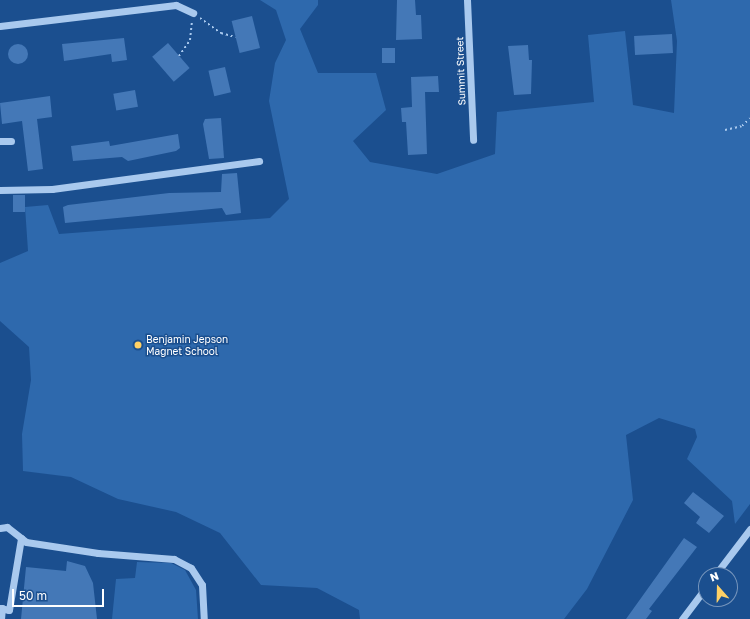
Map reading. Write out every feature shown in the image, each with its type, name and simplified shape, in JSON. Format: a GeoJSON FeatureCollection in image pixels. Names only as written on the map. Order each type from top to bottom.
{"type":"FeatureCollection","features":[{"type":"Feature","properties":{"kind":"street","name":"Summit Street"},"geometry":{"type":"LineString","coordinates":[[467,0],[473,140]]}},
{"type":"Feature","properties":{"kind":"street"},"geometry":{"type":"LineString","coordinates":[[0,26],[176,5],[193,13]]}},
{"type":"Feature","properties":{"kind":"street"},"geometry":{"type":"LineString","coordinates":[[0,142],[10,141]]}},
{"type":"Feature","properties":{"kind":"street"},"geometry":{"type":"LineString","coordinates":[[0,190],[52,189],[259,160]]}},
{"type":"Feature","properties":{"kind":"street"},"geometry":{"type":"LineString","coordinates":[[0,528],[7,527],[26,542],[98,554],[174,559],[191,568],[202,585],[204,619]]}},
{"type":"Feature","properties":{"kind":"street"},"geometry":{"type":"LineString","coordinates":[[721,567],[750,529]]}},
{"type":"Feature","properties":{"kind":"street"},"geometry":{"type":"LineString","coordinates":[[1,619],[1,608],[9,610],[21,538]]}},
{"type":"Feature","properties":{"kind":"street"},"geometry":{"type":"LineString","coordinates":[[682,619],[698,598]]}},
{"type":"Feature","properties":{"kind":"path"},"geometry":{"type":"LineString","coordinates":[[179,56],[190,40],[193,13],[221,33],[235,37]]}},
{"type":"Feature","properties":{"kind":"path"},"geometry":{"type":"LineString","coordinates":[[725,130],[742,126],[750,118]]}},
{"type":"Feature","properties":{"kind":"shaded area"},"geometry":{"type":"Polygon","coordinates":[[[260,0],[318,0],[318,5],[300,29],[318,73],[376,73],[386,110],[353,141],[370,162],[437,174],[495,154],[497,112],[594,102],[588,35],[625,31],[633,105],[674,113],[677,41],[671,0],[750,0],[750,504],[735,524],[732,501],[687,459],[697,437],[695,429],[659,418],[626,435],[633,500],[587,589],[564,619],[360,619],[359,610],[317,588],[261,585],[220,533],[176,512],[118,499],[71,477],[23,471],[22,434],[31,380],[29,347],[0,321],[0,263],[28,251],[25,207],[48,205],[59,234],[270,218],[289,199],[269,101],[275,63],[286,40],[276,10],[260,0]]]}},
{"type":"Feature","properties":{"kind":"shaded area"},"geometry":{"type":"Polygon","coordinates":[[[137,562],[171,563],[185,570],[196,590],[198,619],[112,619],[116,579],[135,578],[137,562]]]}},
{"type":"Feature","properties":{"kind":"building"},"geometry":{"type":"Polygon","coordinates":[[[397,0],[415,0],[416,15],[421,15],[422,39],[396,40],[397,0]]]}},
{"type":"Feature","properties":{"kind":"building"},"geometry":{"type":"Polygon","coordinates":[[[252,16],[260,48],[240,53],[232,21],[252,16]]]}},
{"type":"Feature","properties":{"kind":"building"},"geometry":{"type":"Polygon","coordinates":[[[672,34],[673,53],[635,55],[634,36],[672,34]]]}},
{"type":"Feature","properties":{"kind":"building"},"geometry":{"type":"Polygon","coordinates":[[[124,38],[127,60],[112,62],[111,54],[64,61],[62,44],[124,38]]]}},
{"type":"Feature","properties":{"kind":"building"},"geometry":{"type":"Polygon","coordinates":[[[168,43],[190,68],[174,82],[152,57],[168,43]]]}},
{"type":"Feature","properties":{"kind":"building"},"geometry":{"type":"Polygon","coordinates":[[[18,44],[25,47],[28,54],[25,61],[18,64],[11,61],[8,54],[11,47],[18,44]]]}},
{"type":"Feature","properties":{"kind":"building"},"geometry":{"type":"Polygon","coordinates":[[[528,45],[529,60],[532,60],[531,94],[514,95],[508,46],[528,45]]]}},
{"type":"Feature","properties":{"kind":"building"},"geometry":{"type":"Polygon","coordinates":[[[382,48],[395,48],[395,63],[382,63],[382,48]]]}},
{"type":"Feature","properties":{"kind":"building"},"geometry":{"type":"Polygon","coordinates":[[[225,67],[231,92],[214,96],[208,71],[225,67]]]}},
{"type":"Feature","properties":{"kind":"building"},"geometry":{"type":"Polygon","coordinates":[[[438,76],[439,92],[425,92],[427,154],[408,155],[406,122],[402,122],[401,108],[412,107],[411,77],[438,76]]]}},
{"type":"Feature","properties":{"kind":"building"},"geometry":{"type":"Polygon","coordinates":[[[135,90],[138,107],[116,111],[113,94],[135,90]]]}},
{"type":"Feature","properties":{"kind":"building"},"geometry":{"type":"Polygon","coordinates":[[[50,96],[52,117],[37,119],[43,169],[28,171],[22,121],[2,124],[0,103],[50,96]]]}},
{"type":"Feature","properties":{"kind":"building"},"geometry":{"type":"Polygon","coordinates":[[[221,118],[224,158],[209,159],[203,124],[205,119],[221,118]]]}},
{"type":"Feature","properties":{"kind":"building"},"geometry":{"type":"Polygon","coordinates":[[[178,134],[180,148],[176,151],[128,161],[122,157],[73,161],[71,146],[109,141],[110,146],[178,134]]]}},
{"type":"Feature","properties":{"kind":"building"},"geometry":{"type":"Polygon","coordinates":[[[237,173],[241,213],[226,215],[222,208],[65,223],[63,207],[68,205],[169,193],[221,192],[222,174],[237,173]]]}},
{"type":"Feature","properties":{"kind":"building"},"geometry":{"type":"Polygon","coordinates":[[[13,195],[25,195],[25,212],[13,212],[13,195]]]}},
{"type":"Feature","properties":{"kind":"building"},"geometry":{"type":"Polygon","coordinates":[[[693,492],[724,516],[709,533],[696,523],[700,517],[684,503],[693,492]]]}},
{"type":"Feature","properties":{"kind":"building"},"geometry":{"type":"Polygon","coordinates":[[[684,538],[697,547],[649,609],[652,611],[646,619],[626,619],[684,538]]]}},
{"type":"Feature","properties":{"kind":"building"},"geometry":{"type":"Polygon","coordinates":[[[67,561],[85,566],[93,583],[97,619],[21,619],[26,567],[66,571],[67,561]]]}},
{"type":"Feature","properties":{"kind":"place","name":"Benjamin Jepson Magnet School"},"geometry":{"type":"Point","coordinates":[138,345]}}]}
